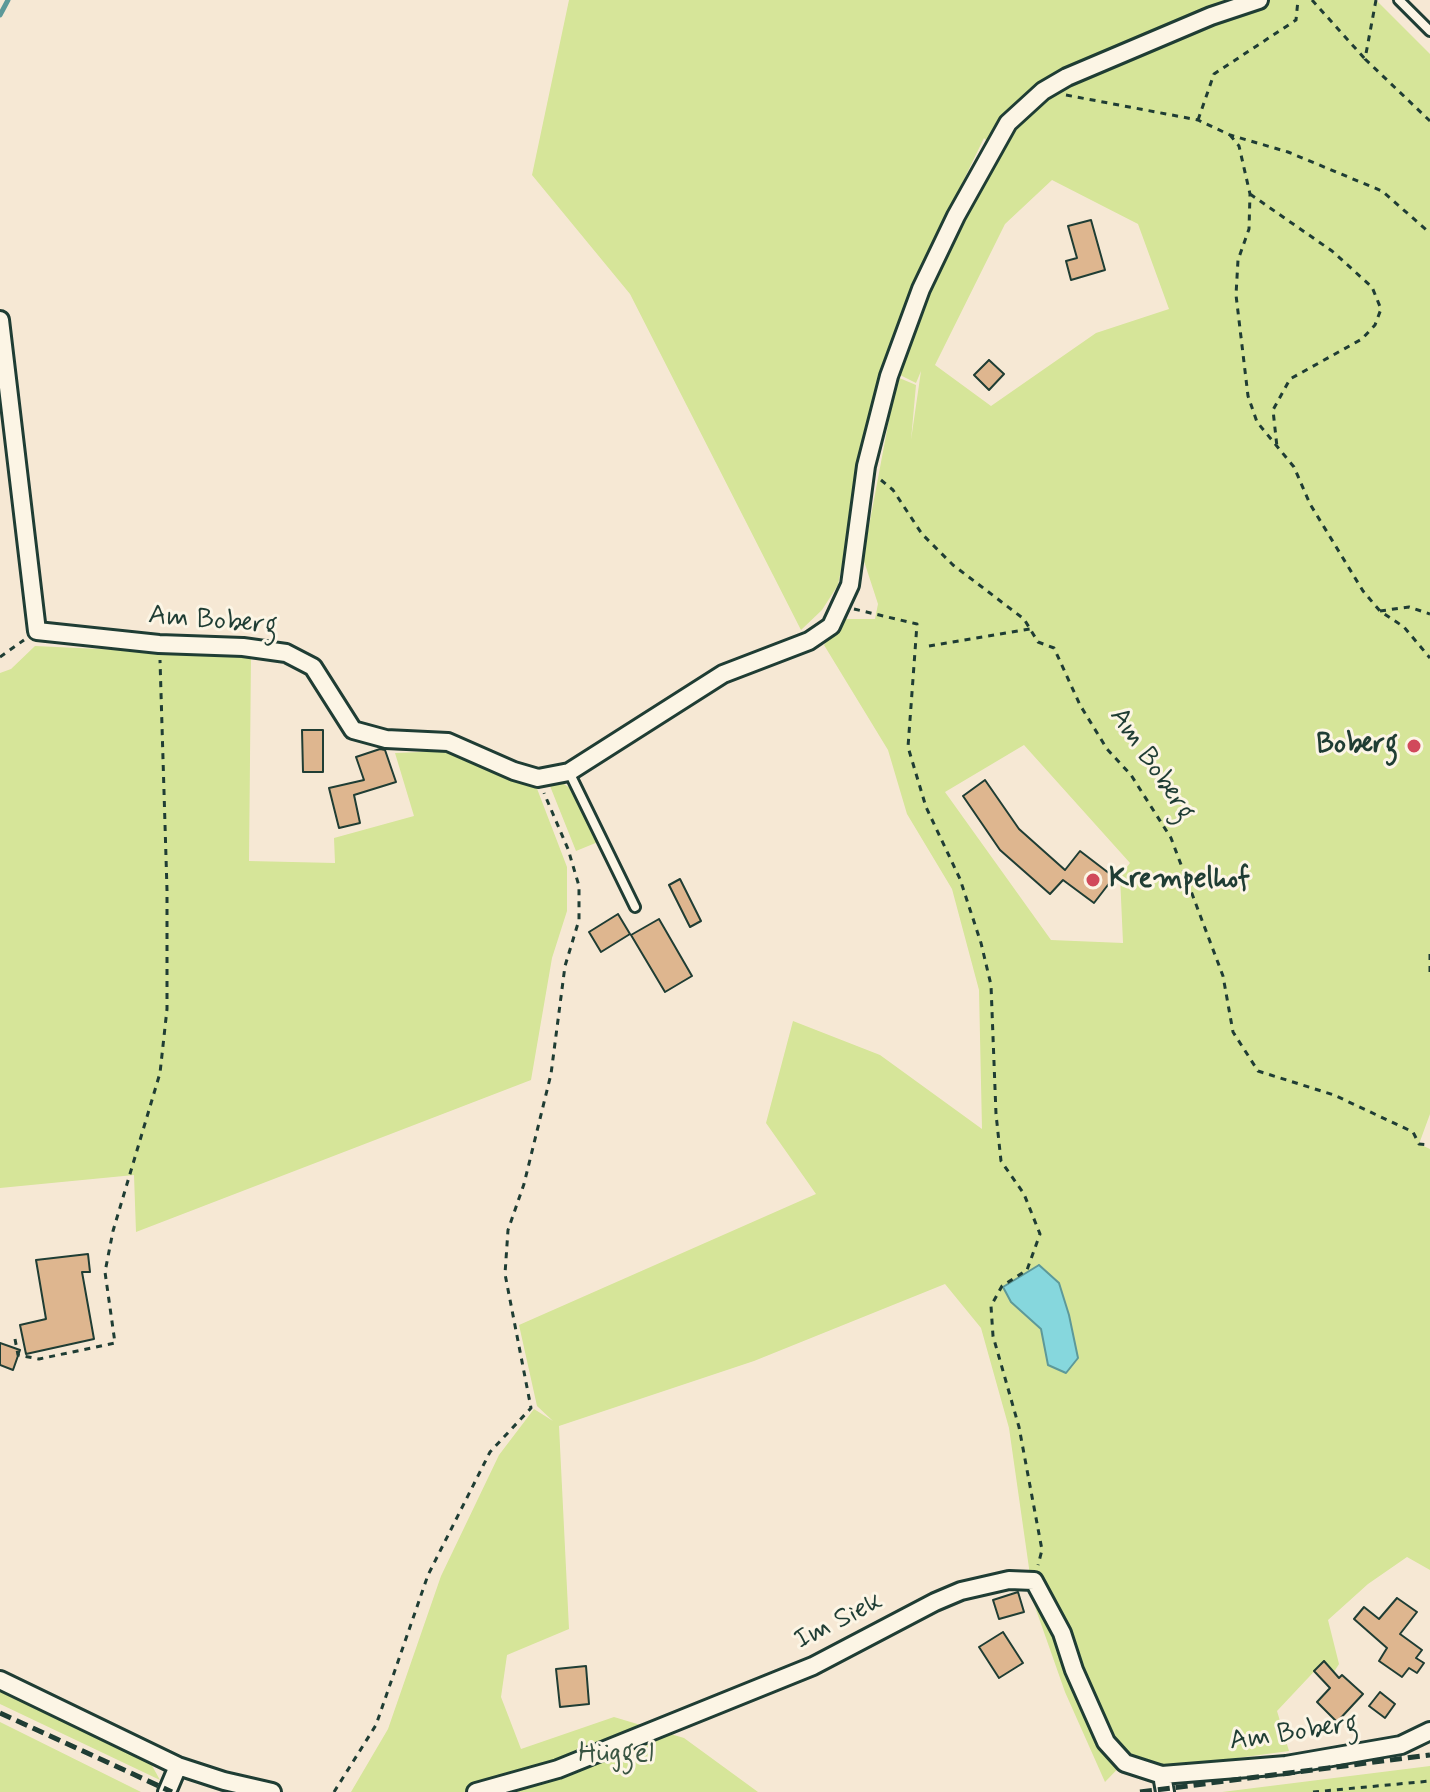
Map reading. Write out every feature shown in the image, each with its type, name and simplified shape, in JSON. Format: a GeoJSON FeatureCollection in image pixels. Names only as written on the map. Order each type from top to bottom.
{"type":"FeatureCollection","features":[{"type":"Feature","properties":{"kind":"street"},"geometry":{"type":"LineString","coordinates":[[538,778],[569,772],[723,674],[809,641],[831,626],[850,585],[866,466],[889,376],[921,289],[956,216],[1008,123],[1043,91],[1067,77],[1211,16],[1259,0]]}},
{"type":"Feature","properties":{"kind":"street"},"geometry":{"type":"LineString","coordinates":[[0,320],[37,631]]}},
{"type":"Feature","properties":{"kind":"street","name":"Am Boberg"},"geometry":{"type":"LineString","coordinates":[[37,631],[286,653],[313,667],[353,730],[386,739],[448,742],[514,771],[538,778]]}},
{"type":"Feature","properties":{"kind":"street","name":"Im Siek"},"geometry":{"type":"LineString","coordinates":[[476,1792],[558,1769],[813,1666],[961,1591],[1009,1580],[1034,1581]]}},
{"type":"Feature","properties":{"kind":"street","name":"Am Boberg"},"geometry":{"type":"LineString","coordinates":[[1034,1581],[1062,1633],[1074,1670],[1106,1742],[1125,1763],[1163,1784],[1401,1745],[1430,1731]]}},
{"type":"Feature","properties":{"kind":"street"},"geometry":{"type":"LineString","coordinates":[[0,1680],[178,1766],[272,1792]]}},
{"type":"Feature","properties":{"kind":"street"},"geometry":{"type":"LineString","coordinates":[[167,1792],[178,1766]]}},
{"type":"Feature","properties":{"kind":"lane"},"geometry":{"type":"LineString","coordinates":[[1399,0],[1430,31]]}},
{"type":"Feature","properties":{"kind":"lane"},"geometry":{"type":"LineString","coordinates":[[569,772],[635,907]]}},
{"type":"Feature","properties":{"kind":"path"},"geometry":{"type":"LineString","coordinates":[[1198,120],[1214,74],[1296,20],[1298,0]]}},
{"type":"Feature","properties":{"kind":"path"},"geometry":{"type":"LineString","coordinates":[[1312,0],[1365,59],[1430,121]]}},
{"type":"Feature","properties":{"kind":"path"},"geometry":{"type":"LineString","coordinates":[[1365,59],[1376,0]]}},
{"type":"Feature","properties":{"kind":"path"},"geometry":{"type":"LineString","coordinates":[[1043,91],[1198,120],[1230,135],[1288,152],[1382,191],[1430,233]]}},
{"type":"Feature","properties":{"kind":"path"},"geometry":{"type":"LineString","coordinates":[[1230,135],[1239,146],[1250,194],[1249,229],[1238,260],[1236,295],[1248,396],[1257,422],[1294,467],[1310,504],[1363,591],[1380,611],[1404,627],[1430,658]]}},
{"type":"Feature","properties":{"kind":"path"},"geometry":{"type":"LineString","coordinates":[[1250,194],[1332,251],[1372,287],[1381,309],[1375,325],[1362,339],[1290,379],[1273,410],[1277,449]]}},
{"type":"Feature","properties":{"kind":"path","name":"Am Boberg"},"geometry":{"type":"LineString","coordinates":[[866,466],[893,490],[922,534],[953,565],[1024,619],[1038,642],[1054,648],[1080,705],[1107,749],[1131,775],[1171,838],[1223,976],[1233,1032],[1258,1071],[1334,1095],[1413,1132],[1419,1144],[1430,1145]]}},
{"type":"Feature","properties":{"kind":"path"},"geometry":{"type":"LineString","coordinates":[[842,606],[917,624],[908,747],[926,807],[960,879],[991,985],[1001,1161],[1024,1194],[1040,1234],[1027,1270],[1002,1286],[991,1306],[993,1336],[1019,1427],[1042,1550],[1034,1581]]}},
{"type":"Feature","properties":{"kind":"path"},"geometry":{"type":"LineString","coordinates":[[1380,611],[1409,607],[1430,614]]}},
{"type":"Feature","properties":{"kind":"path"},"geometry":{"type":"LineString","coordinates":[[929,646],[1030,629]]}},
{"type":"Feature","properties":{"kind":"path"},"geometry":{"type":"LineString","coordinates":[[0,657],[37,631]]}},
{"type":"Feature","properties":{"kind":"path"},"geometry":{"type":"LineString","coordinates":[[15,1339],[18,1355],[39,1359],[115,1343],[105,1272],[113,1231],[160,1073],[167,1009],[166,829],[159,644]]}},
{"type":"Feature","properties":{"kind":"path"},"geometry":{"type":"LineString","coordinates":[[334,1792],[376,1725],[428,1575],[490,1452],[531,1408],[505,1274],[508,1230],[524,1184],[551,1074],[565,966],[579,920],[579,886],[568,849],[538,778]]}},
{"type":"Feature","properties":{"kind":"path"},"geometry":{"type":"LineString","coordinates":[[1430,954],[1430,973]]}},
{"type":"Feature","properties":{"kind":"path"},"geometry":{"type":"LineString","coordinates":[[1313,1792],[1430,1781]]}},
{"type":"Feature","properties":{"kind":"green space","name":"Hüggel"},"geometry":{"type":"Polygon","coordinates":[[[569,0],[1376,0],[1430,54],[1430,1114],[1419,1144],[1430,1149],[1430,1570],[1407,1557],[1368,1584],[1328,1620],[1339,1664],[1334,1672],[1324,1661],[1277,1711],[1289,1751],[1171,1767],[1131,1755],[1105,1782],[1065,1692],[1028,1587],[1029,1568],[1009,1428],[981,1328],[945,1284],[754,1361],[559,1426],[569,1629],[507,1655],[501,1697],[521,1749],[614,1717],[684,1738],[758,1792],[351,1792],[388,1729],[441,1576],[499,1455],[534,1409],[553,1421],[537,1406],[519,1325],[816,1194],[766,1123],[793,1021],[880,1055],[982,1129],[979,990],[952,889],[907,814],[888,750],[824,645],[845,619],[875,619],[878,604],[863,558],[897,377],[916,385],[911,440],[921,371],[916,383],[898,374],[927,291],[999,156],[984,138],[952,204],[879,384],[838,585],[822,610],[801,630],[630,294],[532,175],[569,0]],[[1052,180],[1005,224],[935,365],[991,406],[1096,333],[1169,309],[1138,224],[1052,180]],[[1024,745],[945,792],[1051,940],[1123,943],[1120,876],[1130,863],[1024,745]],[[1059,1283],[1041,1329],[1048,1365],[1078,1358],[1059,1283]]]}},
{"type":"Feature","properties":{"kind":"green space"},"geometry":{"type":"Polygon","coordinates":[[[35,646],[251,656],[249,861],[335,863],[334,838],[414,816],[395,753],[446,751],[536,786],[567,867],[567,911],[552,958],[531,1080],[136,1232],[134,1175],[0,1188],[0,673],[11,669],[35,646]]]}},
{"type":"Feature","properties":{"kind":"green space"},"geometry":{"type":"Polygon","coordinates":[[[558,780],[573,790],[598,842],[576,851],[548,781],[558,780]]]}},
{"type":"Feature","properties":{"kind":"green space"},"geometry":{"type":"Polygon","coordinates":[[[0,1690],[150,1762],[160,1780],[0,1704],[0,1690]]]}},
{"type":"Feature","properties":{"kind":"green space"},"geometry":{"type":"Polygon","coordinates":[[[0,1722],[141,1792],[0,1792],[0,1722]]]}},
{"type":"Feature","properties":{"kind":"green space"},"geometry":{"type":"Polygon","coordinates":[[[1430,1766],[1430,1792],[1222,1792],[1430,1766]]]}},
{"type":"Feature","properties":{"kind":"water"},"geometry":{"type":"Polygon","coordinates":[[[1039,1265],[1059,1283],[1069,1315],[1078,1358],[1066,1373],[1048,1365],[1041,1329],[1011,1302],[1003,1287],[1039,1265]]]}},
{"type":"Feature","properties":{"kind":"building"},"geometry":{"type":"Polygon","coordinates":[[[1091,220],[1105,270],[1071,280],[1066,261],[1077,258],[1068,226],[1091,220]]]}},
{"type":"Feature","properties":{"kind":"building"},"geometry":{"type":"Polygon","coordinates":[[[989,360],[1004,374],[989,390],[974,375],[989,360]]]}},
{"type":"Feature","properties":{"kind":"building"},"geometry":{"type":"Polygon","coordinates":[[[302,730],[323,730],[323,772],[303,772],[302,730]]]}},
{"type":"Feature","properties":{"kind":"building"},"geometry":{"type":"Polygon","coordinates":[[[385,750],[396,782],[354,795],[360,823],[339,828],[329,788],[364,780],[356,757],[385,750]]]}},
{"type":"Feature","properties":{"kind":"building"},"geometry":{"type":"Polygon","coordinates":[[[985,780],[1019,829],[1065,870],[1080,851],[1114,877],[1094,903],[1063,880],[1050,894],[1000,850],[963,796],[985,780]]]}},
{"type":"Feature","properties":{"kind":"building"},"geometry":{"type":"Polygon","coordinates":[[[680,879],[701,921],[690,927],[669,885],[680,879]]]}},
{"type":"Feature","properties":{"kind":"building"},"geometry":{"type":"Polygon","coordinates":[[[618,914],[630,934],[601,952],[589,932],[618,914]]]}},
{"type":"Feature","properties":{"kind":"building"},"geometry":{"type":"Polygon","coordinates":[[[659,919],[692,976],[665,992],[631,935],[659,919]]]}},
{"type":"Feature","properties":{"kind":"building"},"geometry":{"type":"Polygon","coordinates":[[[88,1254],[90,1272],[82,1272],[94,1339],[26,1354],[20,1325],[46,1319],[36,1260],[88,1254]]]}},
{"type":"Feature","properties":{"kind":"building"},"geometry":{"type":"Polygon","coordinates":[[[0,1343],[20,1350],[13,1370],[0,1365],[0,1343]]]}},
{"type":"Feature","properties":{"kind":"building"},"geometry":{"type":"Polygon","coordinates":[[[1018,1592],[1024,1612],[999,1619],[993,1600],[1018,1592]]]}},
{"type":"Feature","properties":{"kind":"building"},"geometry":{"type":"Polygon","coordinates":[[[1397,1598],[1417,1612],[1400,1634],[1422,1650],[1416,1658],[1424,1663],[1417,1673],[1409,1668],[1402,1677],[1379,1661],[1387,1648],[1354,1619],[1364,1607],[1379,1619],[1397,1598]]]}},
{"type":"Feature","properties":{"kind":"building"},"geometry":{"type":"Polygon","coordinates":[[[1003,1632],[1023,1663],[999,1678],[979,1647],[1003,1632]]]}},
{"type":"Feature","properties":{"kind":"building"},"geometry":{"type":"Polygon","coordinates":[[[1324,1661],[1339,1678],[1342,1675],[1363,1694],[1337,1722],[1317,1702],[1330,1688],[1314,1671],[1324,1661]]]}},
{"type":"Feature","properties":{"kind":"building"},"geometry":{"type":"Polygon","coordinates":[[[586,1666],[589,1704],[560,1707],[556,1669],[586,1666]]]}},
{"type":"Feature","properties":{"kind":"building"},"geometry":{"type":"Polygon","coordinates":[[[1380,1692],[1395,1704],[1385,1718],[1369,1706],[1380,1692]]]}},
{"type":"Feature","properties":{"kind":"waterway"},"geometry":{"type":"LineString","coordinates":[[0,15],[8,0]]}},
{"type":"Feature","properties":{"kind":"railway"},"geometry":{"type":"LineString","coordinates":[[0,1713],[172,1792]]}},
{"type":"Feature","properties":{"kind":"railway"},"geometry":{"type":"LineString","coordinates":[[1140,1792],[1430,1755]]}},
{"type":"Feature","properties":{"kind":"place","name":"Boberg"},"geometry":{"type":"Point","coordinates":[1414,746]}},
{"type":"Feature","properties":{"kind":"place","name":"Krempelhof"},"geometry":{"type":"Point","coordinates":[1093,880]}}]}
